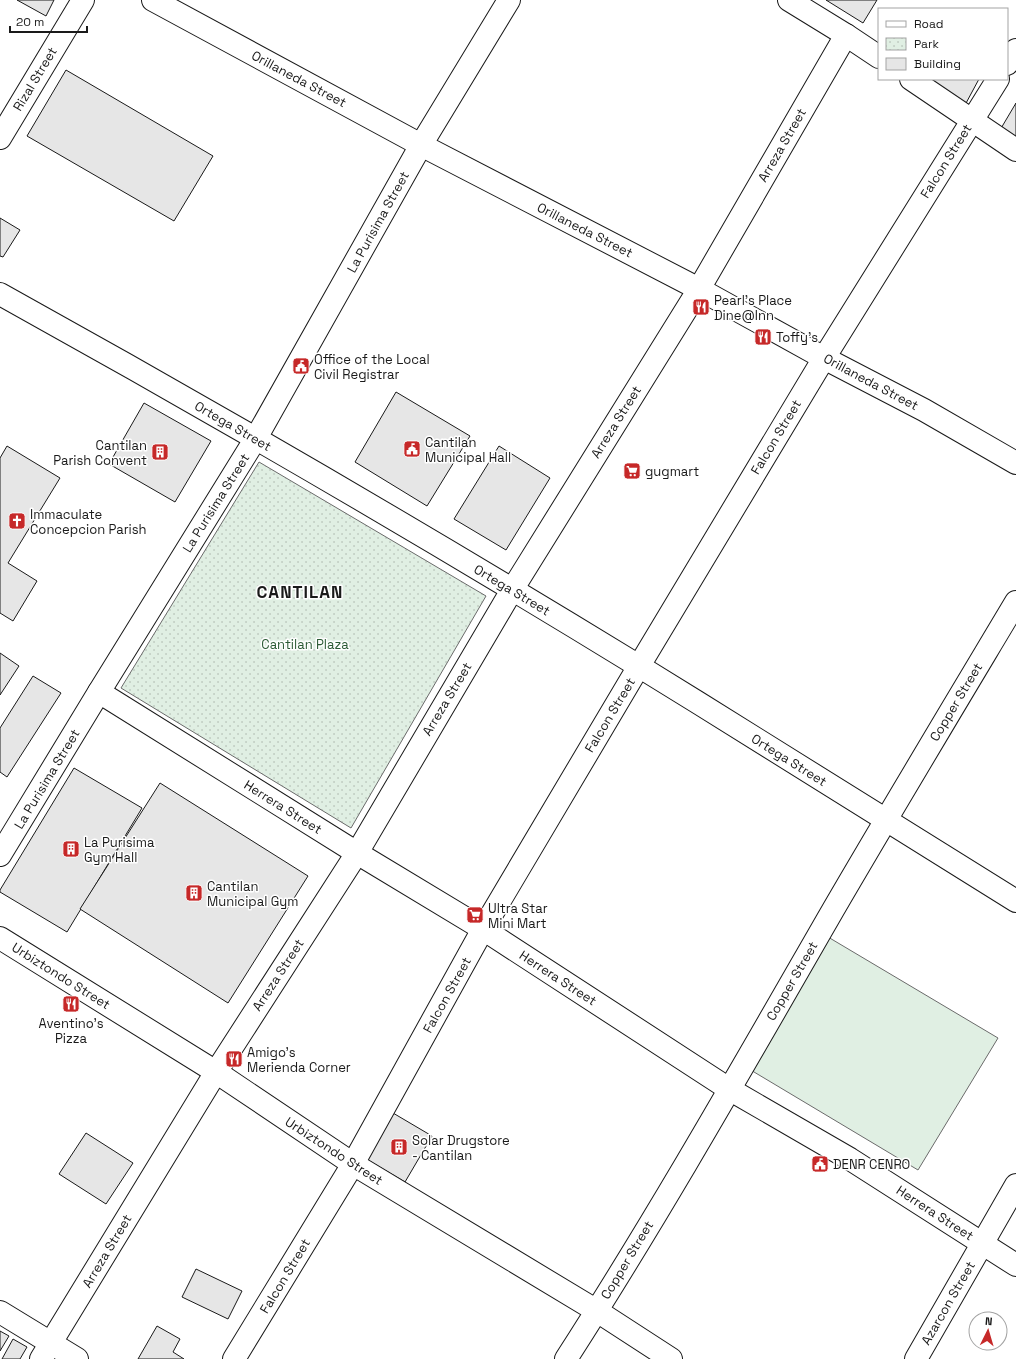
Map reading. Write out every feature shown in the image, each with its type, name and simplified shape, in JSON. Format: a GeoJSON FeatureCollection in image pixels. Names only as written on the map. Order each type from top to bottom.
{"type":"FeatureCollection","features":[{"type":"Feature","properties":{"kind":"street","name":"Rizal Street"},"geometry":{"type":"LineString","coordinates":[[0,138],[83,0]]}},
{"type":"Feature","properties":{"kind":"street","name":"Orillaneda Street"},"geometry":{"type":"LineString","coordinates":[[153,0],[421,145],[699,289],[824,358],[924,410],[1016,463]]}},
{"type":"Feature","properties":{"kind":"street","name":"La Purisima Street"},"geometry":{"type":"LineString","coordinates":[[0,855],[256,438],[421,145],[509,0]]}},
{"type":"Feature","properties":{"kind":"street"},"geometry":{"type":"LineString","coordinates":[[788,0],[878,56]]}},
{"type":"Feature","properties":{"kind":"street","name":"Arreza Street"},"geometry":{"type":"LineString","coordinates":[[45,1351],[216,1072],[356,853],[512,590],[699,289],[846,35]]}},
{"type":"Feature","properties":{"kind":"street"},"geometry":{"type":"LineString","coordinates":[[1008,62],[1016,50]]}},
{"type":"Feature","properties":{"kind":"street"},"geometry":{"type":"LineString","coordinates":[[912,80],[1016,150]]}},
{"type":"Feature","properties":{"kind":"street","name":"Falcon Street"},"geometry":{"type":"LineString","coordinates":[[234,1359],[352,1164],[483,929],[639,666],[824,358],[997,80]]}},
{"type":"Feature","properties":{"kind":"street","name":"Ortega Street"},"geometry":{"type":"LineString","coordinates":[[0,294],[256,438],[512,590],[639,666],[1016,901]]}},
{"type":"Feature","properties":{"kind":"street","name":"Copper Street"},"geometry":{"type":"LineString","coordinates":[[566,1359],[597,1311],[729,1089],[885,820],[1016,602]]}},
{"type":"Feature","properties":{"kind":"street","name":"Herrera Street"},"geometry":{"type":"LineString","coordinates":[[99,692],[356,853],[483,929],[729,1089],[850,1159],[1016,1265]]}},
{"type":"Feature","properties":{"kind":"street","name":"Urbiztondo Street"},"geometry":{"type":"LineString","coordinates":[[0,938],[216,1072],[352,1164],[597,1311],[671,1359]]}},
{"type":"Feature","properties":{"kind":"street","name":"Azarcon Street"},"geometry":{"type":"LineString","coordinates":[[916,1359],[1016,1185]]}},
{"type":"Feature","properties":{"kind":"street"},"geometry":{"type":"LineString","coordinates":[[0,1312],[45,1351],[77,1359]]}},
{"type":"Feature","properties":{"kind":"green space","name":"Cantilan Plaza"},"geometry":{"type":"Polygon","coordinates":[[[259,462],[486,596],[351,828],[121,688],[259,462]]]}},
{"type":"Feature","properties":{"kind":"green space"},"geometry":{"type":"Polygon","coordinates":[[[828,937],[998,1038],[918,1170],[749,1069],[828,937]]]}},
{"type":"Feature","properties":{"kind":"building"},"geometry":{"type":"Polygon","coordinates":[[[17,0],[54,0],[46,16],[17,0]]]}},
{"type":"Feature","properties":{"kind":"building"},"geometry":{"type":"Polygon","coordinates":[[[826,0],[877,0],[863,23],[826,0]]]}},
{"type":"Feature","properties":{"kind":"building"},"geometry":{"type":"Polygon","coordinates":[[[66,70],[213,156],[174,221],[27,136],[66,70]]]}},
{"type":"Feature","properties":{"kind":"building"},"geometry":{"type":"Polygon","coordinates":[[[931,80],[978,80],[965,105],[931,80]]]}},
{"type":"Feature","properties":{"kind":"building"},"geometry":{"type":"Polygon","coordinates":[[[1016,103],[1016,142],[1000,130],[1016,103]]]}},
{"type":"Feature","properties":{"kind":"building"},"geometry":{"type":"Polygon","coordinates":[[[0,218],[20,230],[3,257],[0,256],[0,218]]]}},
{"type":"Feature","properties":{"kind":"building","name":"Cantilan Municipal Hall"},"geometry":{"type":"Polygon","coordinates":[[[396,392],[470,436],[427,506],[355,462],[396,392]]]}},
{"type":"Feature","properties":{"kind":"building","name":"Cantilan Parish Convent"},"geometry":{"type":"Polygon","coordinates":[[[144,403],[211,441],[175,502],[109,464],[144,403]]]}},
{"type":"Feature","properties":{"kind":"building","name":"Immaculate Concepcion Parish"},"geometry":{"type":"Polygon","coordinates":[[[7,446],[60,478],[8,563],[37,581],[13,621],[0,613],[0,458],[7,446]]]}},
{"type":"Feature","properties":{"kind":"building"},"geometry":{"type":"Polygon","coordinates":[[[499,446],[550,478],[506,550],[454,519],[499,446]]]}},
{"type":"Feature","properties":{"kind":"building"},"geometry":{"type":"Polygon","coordinates":[[[0,653],[19,666],[0,695],[0,653]]]}},
{"type":"Feature","properties":{"kind":"building"},"geometry":{"type":"Polygon","coordinates":[[[33,676],[61,693],[7,777],[0,772],[0,728],[33,676]]]}},
{"type":"Feature","properties":{"kind":"building","name":"La Purisima Gym Hall"},"geometry":{"type":"Polygon","coordinates":[[[74,768],[142,808],[67,932],[0,892],[0,890],[74,768]]]}},
{"type":"Feature","properties":{"kind":"building","name":"Cantilan Municipal Gym"},"geometry":{"type":"Polygon","coordinates":[[[160,783],[308,876],[228,1003],[80,909],[160,783]]]}},
{"type":"Feature","properties":{"kind":"building","name":"Solar Drugstore - Cantilan"},"geometry":{"type":"Polygon","coordinates":[[[393,1113],[432,1136],[405,1182],[366,1159],[393,1113]]]}},
{"type":"Feature","properties":{"kind":"building"},"geometry":{"type":"Polygon","coordinates":[[[86,1133],[133,1163],[106,1204],[59,1174],[86,1133]]]}},
{"type":"Feature","properties":{"kind":"building"},"geometry":{"type":"Polygon","coordinates":[[[196,1269],[242,1291],[228,1319],[182,1297],[196,1269]]]}},
{"type":"Feature","properties":{"kind":"building"},"geometry":{"type":"Polygon","coordinates":[[[157,1326],[180,1339],[173,1352],[184,1359],[138,1359],[157,1326]]]}},
{"type":"Feature","properties":{"kind":"building"},"geometry":{"type":"Polygon","coordinates":[[[0,1331],[9,1336],[0,1351],[0,1331]]]}},
{"type":"Feature","properties":{"kind":"building"},"geometry":{"type":"Polygon","coordinates":[[[13,1339],[27,1347],[20,1359],[2,1359],[13,1339]]]}},
{"type":"Feature","properties":{"kind":"place","name":"Pearl's Place Dine@Inn"},"geometry":{"type":"Point","coordinates":[701,307]}},
{"type":"Feature","properties":{"kind":"place","name":"Toffy's"},"geometry":{"type":"Point","coordinates":[763,337]}},
{"type":"Feature","properties":{"kind":"place","name":"Office of the Local Civil Registrar"},"geometry":{"type":"Point","coordinates":[301,366]}},
{"type":"Feature","properties":{"kind":"place","name":"Cantilan Municipal Hall"},"geometry":{"type":"Point","coordinates":[412,449]}},
{"type":"Feature","properties":{"kind":"place","name":"Cantilan Parish Convent"},"geometry":{"type":"Point","coordinates":[160,452]}},
{"type":"Feature","properties":{"kind":"place","name":"gugmart"},"geometry":{"type":"Point","coordinates":[632,471]}},
{"type":"Feature","properties":{"kind":"place","name":"Immaculate Concepcion Parish"},"geometry":{"type":"Point","coordinates":[17,521]}},
{"type":"Feature","properties":{"kind":"place","name":"La Purisima Gym Hall"},"geometry":{"type":"Point","coordinates":[71,849]}},
{"type":"Feature","properties":{"kind":"place","name":"Cantilan Municipal Gym"},"geometry":{"type":"Point","coordinates":[194,893]}},
{"type":"Feature","properties":{"kind":"place","name":"Ultra Star Mini Mart"},"geometry":{"type":"Point","coordinates":[475,915]}},
{"type":"Feature","properties":{"kind":"place","name":"Aventino's Pizza"},"geometry":{"type":"Point","coordinates":[71,1004]}},
{"type":"Feature","properties":{"kind":"place","name":"Amigo's Merienda Corner"},"geometry":{"type":"Point","coordinates":[234,1059]}},
{"type":"Feature","properties":{"kind":"place","name":"Solar Drugstore - Cantilan"},"geometry":{"type":"Point","coordinates":[399,1147]}},
{"type":"Feature","properties":{"kind":"place","name":"DENR CENRO"},"geometry":{"type":"Point","coordinates":[820,1164]}},
{"type":"Feature","properties":{"kind":"district","name":"CANTILAN"},"geometry":{"type":"Point","coordinates":[300,592]}}]}
